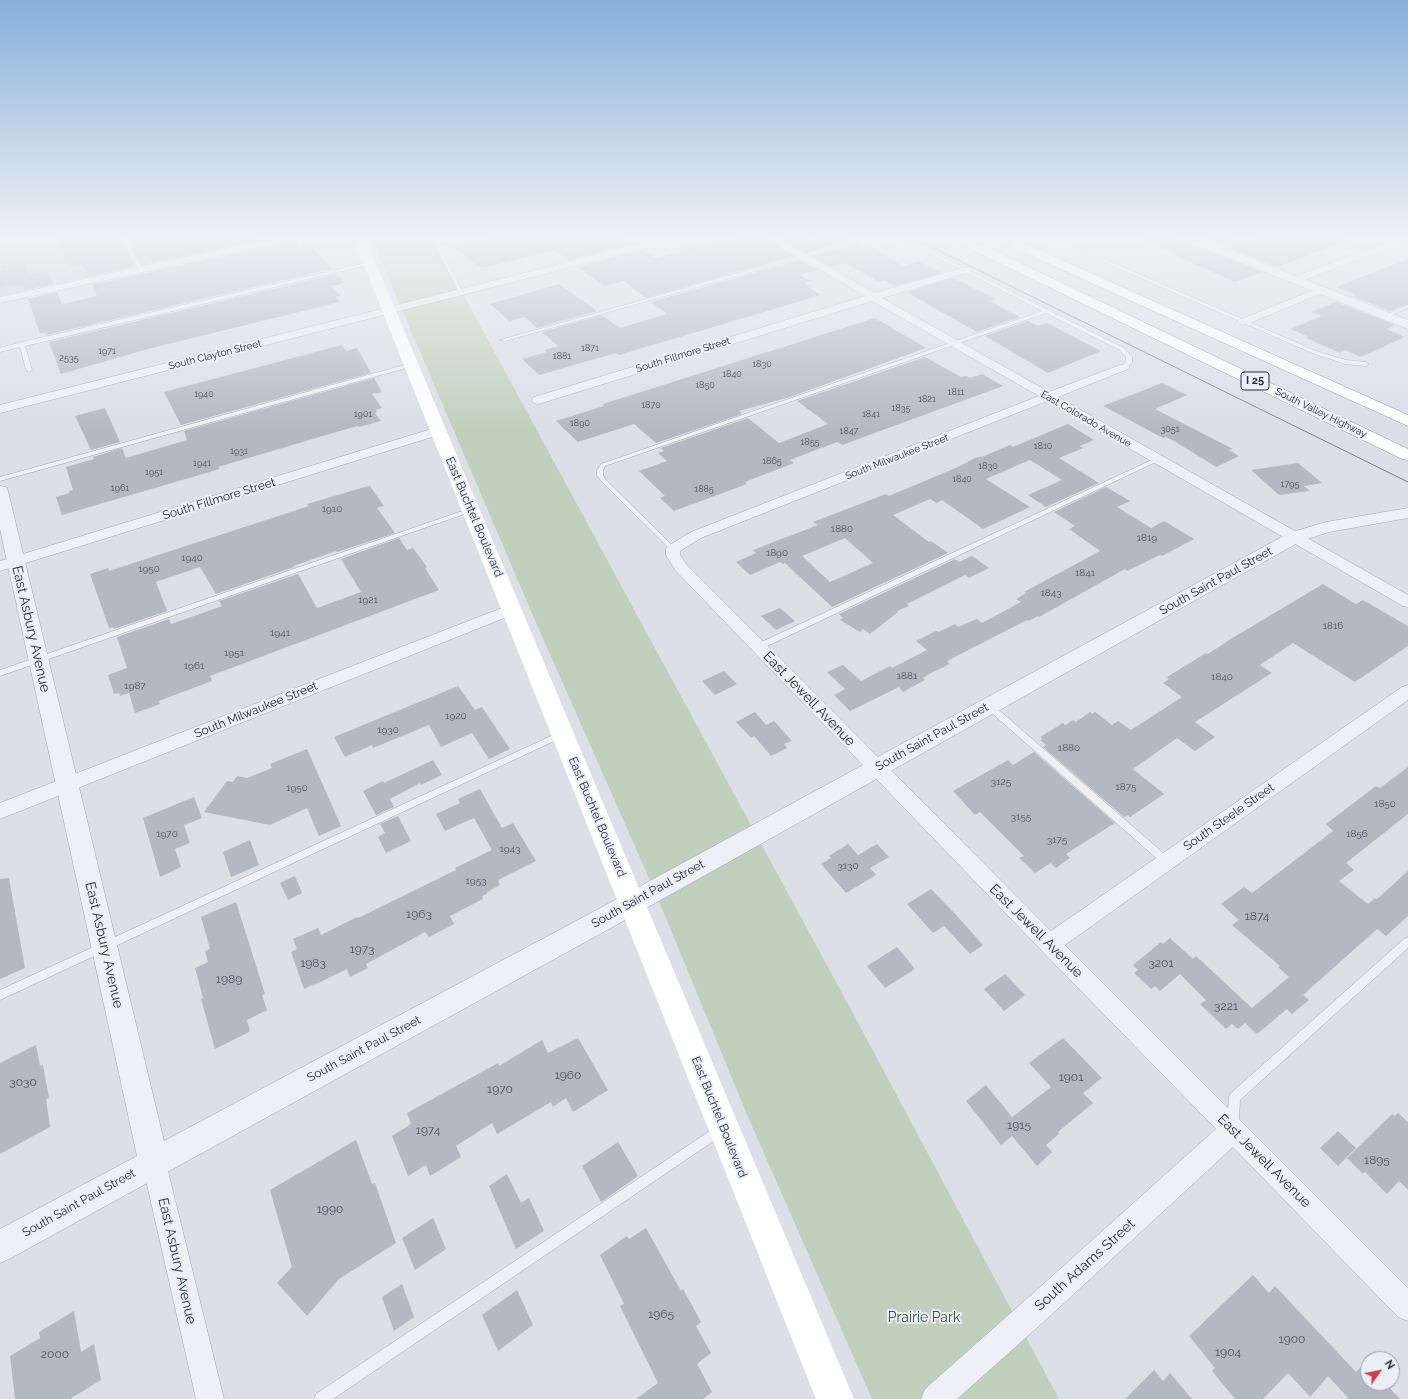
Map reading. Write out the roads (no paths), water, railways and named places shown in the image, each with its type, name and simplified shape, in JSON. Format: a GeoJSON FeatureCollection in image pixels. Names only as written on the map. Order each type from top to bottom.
{"type":"FeatureCollection","features":[{"type":"Feature","properties":{"kind":"main road","name":"East Buchtel Boulevard"},"geometry":{"type":"LineString","coordinates":[[385,300],[835,1399]]}},
{"type":"Feature","properties":{"kind":"main road","name":"South Valley Highway"},"geometry":{"type":"LineString","coordinates":[[1087,300],[1408,455]]}},
{"type":"Feature","properties":{"kind":"main road","name":"I 25"},"geometry":{"type":"LineString","coordinates":[[1141,300],[1408,421]]}},
{"type":"Feature","properties":{"kind":"main road"},"geometry":{"type":"LineString","coordinates":[[1143,300],[1158,308]]}},
{"type":"Feature","properties":{"kind":"street","name":"South Clayton Street"},"geometry":{"type":"LineString","coordinates":[[0,409],[428,300]]}},
{"type":"Feature","properties":{"kind":"street","name":"South Fillmore Street"},"geometry":{"type":"LineString","coordinates":[[538,400],[862,300]]}},
{"type":"Feature","properties":{"kind":"street","name":"East Colorado Avenue"},"geometry":{"type":"LineString","coordinates":[[879,300],[1408,602]]}},
{"type":"Feature","properties":{"kind":"street"},"geometry":{"type":"LineString","coordinates":[[1242,322],[1296,300]]}},
{"type":"Feature","properties":{"kind":"street"},"geometry":{"type":"LineString","coordinates":[[1346,300],[1408,325]]}},
{"type":"Feature","properties":{"kind":"street","name":"South Milwaukee Street"},"geometry":{"type":"LineString","coordinates":[[673,549],[696,535],[1124,367]]}},
{"type":"Feature","properties":{"kind":"street","name":"South Fillmore Street"},"geometry":{"type":"LineString","coordinates":[[8,563],[438,431]]}},
{"type":"Feature","properties":{"kind":"street","name":"East Asbury Avenue"},"geometry":{"type":"LineString","coordinates":[[0,490],[8,563],[39,660],[104,947],[210,1399]]}},
{"type":"Feature","properties":{"kind":"street"},"geometry":{"type":"LineString","coordinates":[[1295,537],[1326,527],[1408,513]]}},
{"type":"Feature","properties":{"kind":"street","name":"South Saint Paul Street"},"geometry":{"type":"LineString","coordinates":[[0,1247],[632,902],[1295,537]]}},
{"type":"Feature","properties":{"kind":"street","name":"East Jewell Avenue"},"geometry":{"type":"LineString","coordinates":[[673,549],[673,555],[680,567],[1049,944],[1408,1307]]}},
{"type":"Feature","properties":{"kind":"street","name":"South Milwaukee Street"},"geometry":{"type":"LineString","coordinates":[[0,811],[512,609]]}},
{"type":"Feature","properties":{"kind":"street","name":"South Steele Street"},"geometry":{"type":"LineString","coordinates":[[1049,944],[1408,691]]}},
{"type":"Feature","properties":{"kind":"street","name":"South Adams Street"},"geometry":{"type":"LineString","coordinates":[[935,1399],[1233,1130]]}},
{"type":"Feature","properties":{"kind":"lane"},"geometry":{"type":"LineString","coordinates":[[0,350],[210,300]]}},
{"type":"Feature","properties":{"kind":"lane"},"geometry":{"type":"LineString","coordinates":[[503,340],[647,300]]}},
{"type":"Feature","properties":{"kind":"lane"},"geometry":{"type":"LineString","coordinates":[[1026,300],[1125,351],[1128,354],[1129,363],[1124,367]]}},
{"type":"Feature","properties":{"kind":"lane"},"geometry":{"type":"LineString","coordinates":[[1193,300],[1323,356],[1345,362],[1366,364]]}},
{"type":"Feature","properties":{"kind":"lane"},"geometry":{"type":"LineString","coordinates":[[1385,316],[1408,306]]}},
{"type":"Feature","properties":{"kind":"lane"},"geometry":{"type":"LineString","coordinates":[[673,549],[604,481],[600,475],[600,470],[603,465],[1047,311]]}},
{"type":"Feature","properties":{"kind":"lane"},"geometry":{"type":"LineString","coordinates":[[93,320],[96,327]]}},
{"type":"Feature","properties":{"kind":"lane"},"geometry":{"type":"LineString","coordinates":[[22,344],[29,370]]}},
{"type":"Feature","properties":{"kind":"lane"},"geometry":{"type":"LineString","coordinates":[[0,480],[412,365]]}},
{"type":"Feature","properties":{"kind":"lane"},"geometry":{"type":"LineString","coordinates":[[758,647],[1158,459]]}},
{"type":"Feature","properties":{"kind":"lane"},"geometry":{"type":"LineString","coordinates":[[0,673],[471,510]]}},
{"type":"Feature","properties":{"kind":"lane"},"geometry":{"type":"LineString","coordinates":[[988,706],[1166,862]]}},
{"type":"Feature","properties":{"kind":"lane"},"geometry":{"type":"LineString","coordinates":[[0,995],[562,734]]}},
{"type":"Feature","properties":{"kind":"lane"},"geometry":{"type":"LineString","coordinates":[[1233,1130],[1235,1097],[1408,942]]}},
{"type":"Feature","properties":{"kind":"lane"},"geometry":{"type":"LineString","coordinates":[[321,1399],[723,1128]]}},
{"type":"Feature","properties":{"kind":"tram line"},"geometry":{"type":"LineString","coordinates":[[1039,300],[1408,482]]}},
{"type":"Feature","properties":{"kind":"park label","name":"Prairie Park"},"geometry":{"type":"Point","coordinates":[924,1318]}}]}
